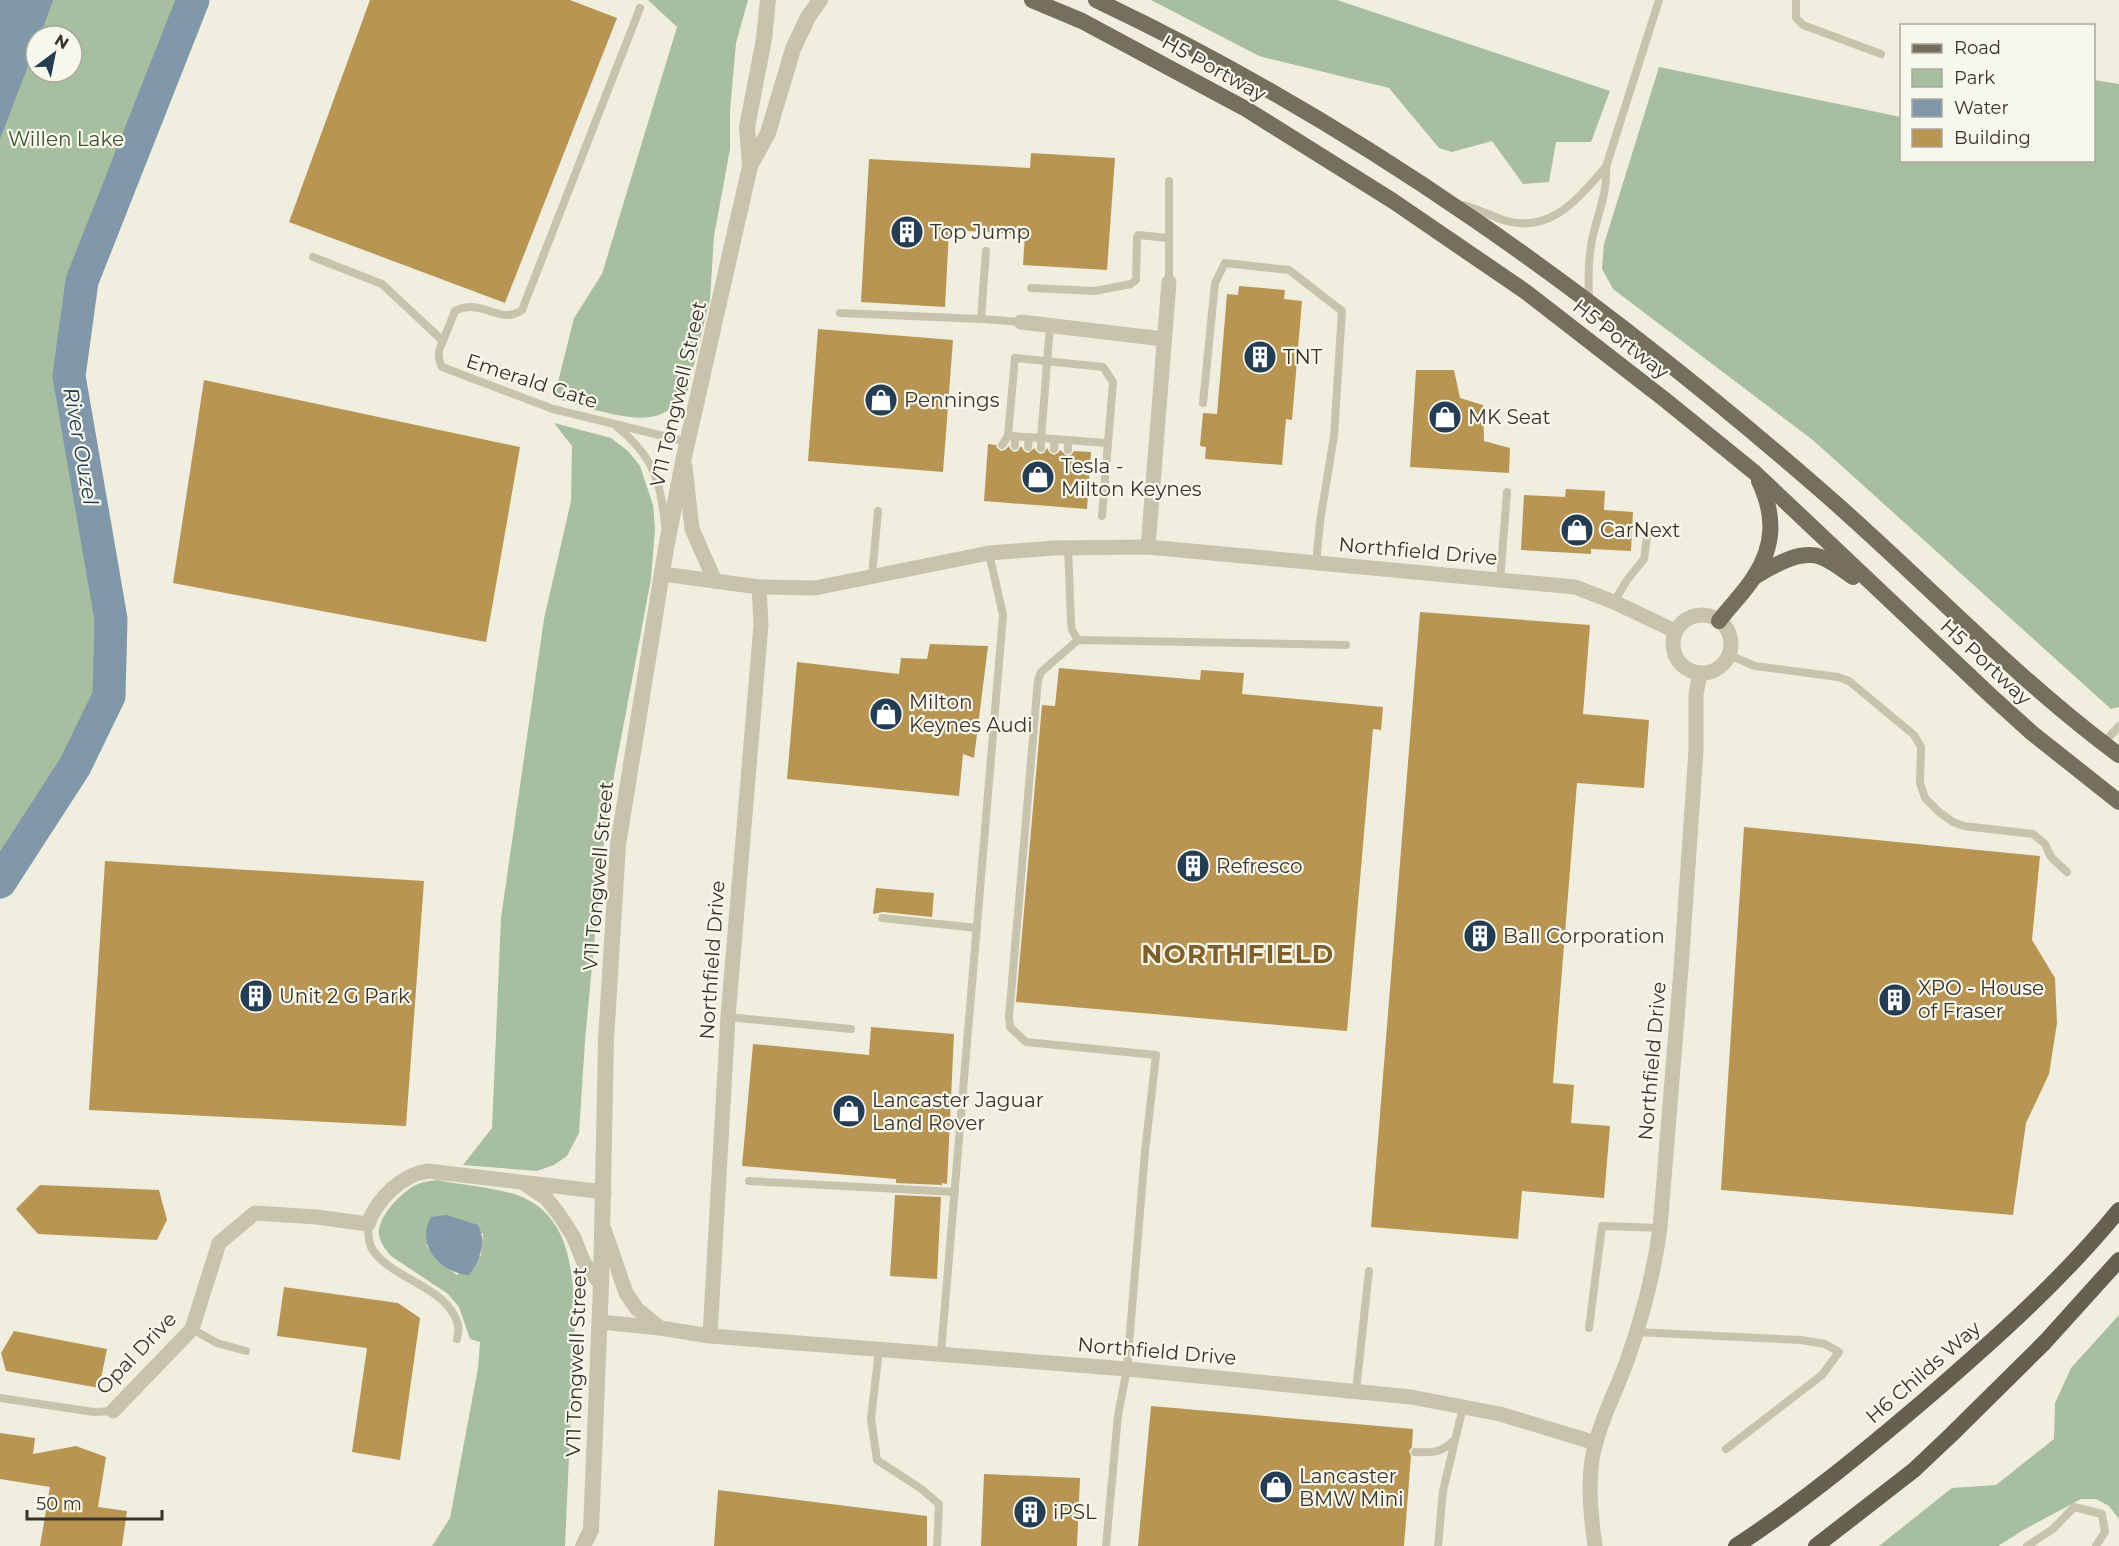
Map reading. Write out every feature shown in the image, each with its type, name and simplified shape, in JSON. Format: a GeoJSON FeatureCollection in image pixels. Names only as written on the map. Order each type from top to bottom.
{"type":"FeatureCollection","features":[{"type":"Feature","properties":{"kind":"highway","name":"H6 Childs Way"},"geometry":{"type":"LineString","coordinates":[[1736,1546],[1857,1457],[1979,1353],[2058,1277],[2119,1210]]}},
{"type":"Feature","properties":{"kind":"highway"},"geometry":{"type":"LineString","coordinates":[[1816,1546],[1914,1470],[1951,1436],[2045,1342],[2119,1260]]}},
{"type":"Feature","properties":{"kind":"main road","name":"H5 Portway"},"geometry":{"type":"LineString","coordinates":[[1032,0],[1092,26],[1246,109],[1393,201],[1526,292],[1754,472],[2032,733],[2119,802]]}},
{"type":"Feature","properties":{"kind":"main road","name":"H5 Portway"},"geometry":{"type":"LineString","coordinates":[[1096,0],[1210,58],[1306,112],[1444,199],[1590,302],[1749,428],[1877,540],[2030,683],[2119,755]]}},
{"type":"Feature","properties":{"kind":"main road"},"geometry":{"type":"LineString","coordinates":[[1719,621],[1754,577],[1771,539],[1766,496],[1754,472]]}},
{"type":"Feature","properties":{"kind":"main road"},"geometry":{"type":"LineString","coordinates":[[1754,577],[1799,556],[1819,556],[1895,605]]}},
{"type":"Feature","properties":{"kind":"street","name":"V11 Tongwell Street"},"geometry":{"type":"LineString","coordinates":[[750,166],[747,127],[764,39],[768,0]]}},
{"type":"Feature","properties":{"kind":"street","name":"V11 Tongwell Street"},"geometry":{"type":"LineString","coordinates":[[597,1546],[591,1530],[600,1322],[603,1126],[618,845],[666,548],[750,166],[768,133],[793,49],[808,17],[820,0]]}},
{"type":"Feature","properties":{"kind":"street"},"geometry":{"type":"LineString","coordinates":[[1148,546],[1169,282]]}},
{"type":"Feature","properties":{"kind":"street"},"geometry":{"type":"LineString","coordinates":[[1021,322],[1163,339]]}},
{"type":"Feature","properties":{"kind":"street"},"geometry":{"type":"LineString","coordinates":[[686,449],[692,529],[715,580]]}},
{"type":"Feature","properties":{"kind":"street","name":"Northfield Drive"},"geometry":{"type":"LineString","coordinates":[[663,574],[759,587],[815,588],[989,553],[1068,547],[1148,546],[1575,587],[1614,602],[1675,631]]}},
{"type":"Feature","properties":{"kind":"street","name":"Northfield Drive"},"geometry":{"type":"LineString","coordinates":[[710,1336],[728,1017],[761,625],[759,587]]}},
{"type":"Feature","properties":{"kind":"street"},"geometry":{"type":"LineString","coordinates":[[1695,616],[1712,616],[1726,628],[1730,636],[1729,655],[1717,669],[1700,673],[1691,671],[1677,659],[1672,640],[1675,631],[1680,624],[1695,616]]}},
{"type":"Feature","properties":{"kind":"street","name":"Northfield Drive"},"geometry":{"type":"LineString","coordinates":[[1595,1546],[1590,1478],[1596,1443],[1636,1332],[1656,1258],[1660,1228],[1682,958],[1696,750],[1696,694],[1700,673]]}},
{"type":"Feature","properties":{"kind":"street"},"geometry":{"type":"LineString","coordinates":[[368,1224],[380,1202],[400,1183],[416,1173],[441,1172],[603,1192]]}},
{"type":"Feature","properties":{"kind":"street"},"geometry":{"type":"LineString","coordinates":[[521,1182],[546,1198],[558,1213],[573,1236],[584,1263],[601,1285]]}},
{"type":"Feature","properties":{"kind":"street","name":"Opal Drive"},"geometry":{"type":"LineString","coordinates":[[113,1411],[192,1329],[219,1243],[255,1213],[318,1217],[368,1224]]}},
{"type":"Feature","properties":{"kind":"street"},"geometry":{"type":"LineString","coordinates":[[602,1223],[626,1293],[638,1309],[660,1328]]}},
{"type":"Feature","properties":{"kind":"street","name":"Northfield Drive"},"geometry":{"type":"LineString","coordinates":[[600,1322],[710,1336],[941,1353],[1411,1396],[1500,1414],[1596,1443]]}},
{"type":"Feature","properties":{"kind":"street","name":"V11 Tongwell Street"},"geometry":{"type":"LineString","coordinates":[[583,1546],[591,1530]]}},
{"type":"Feature","properties":{"kind":"lane"},"geometry":{"type":"LineString","coordinates":[[1590,302],[1587,270],[1607,180],[1606,167],[1659,0]]}},
{"type":"Feature","properties":{"kind":"lane"},"geometry":{"type":"LineString","coordinates":[[1796,0],[1796,18],[1803,25],[1881,54]]}},
{"type":"Feature","properties":{"kind":"lane"},"geometry":{"type":"LineString","coordinates":[[443,341],[455,311],[465,306],[473,306],[508,316],[522,310],[640,8]]}},
{"type":"Feature","properties":{"kind":"lane"},"geometry":{"type":"LineString","coordinates":[[1444,199],[1504,220],[1536,223],[1552,218],[1566,209],[1606,167]]}},
{"type":"Feature","properties":{"kind":"lane"},"geometry":{"type":"LineString","coordinates":[[1169,181],[1169,282]]}},
{"type":"Feature","properties":{"kind":"lane"},"geometry":{"type":"LineString","coordinates":[[1031,288],[1095,291],[1131,284],[1136,280],[1137,237],[1168,238]]}},
{"type":"Feature","properties":{"kind":"lane"},"geometry":{"type":"LineString","coordinates":[[981,319],[986,251]]}},
{"type":"Feature","properties":{"kind":"lane","name":"Emerald Gate"},"geometry":{"type":"LineString","coordinates":[[313,257],[382,284],[443,341],[438,352],[438,359],[442,367],[553,409],[612,424],[686,449]]}},
{"type":"Feature","properties":{"kind":"lane"},"geometry":{"type":"LineString","coordinates":[[1203,403],[1215,283],[1225,263],[1289,270],[1342,311],[1334,436],[1316,563]]}},
{"type":"Feature","properties":{"kind":"lane"},"geometry":{"type":"LineString","coordinates":[[840,313],[1021,322]]}},
{"type":"Feature","properties":{"kind":"lane"},"geometry":{"type":"LineString","coordinates":[[1041,448],[1050,326]]}},
{"type":"Feature","properties":{"kind":"lane"},"geometry":{"type":"LineString","coordinates":[[1015,446],[1012,436],[1015,358],[1103,366],[1113,382],[1102,516]]}},
{"type":"Feature","properties":{"kind":"lane"},"geometry":{"type":"LineString","coordinates":[[612,424],[636,443],[652,464],[663,504],[666,548]]}},
{"type":"Feature","properties":{"kind":"lane"},"geometry":{"type":"LineString","coordinates":[[1002,445],[1012,436],[1107,443]]}},
{"type":"Feature","properties":{"kind":"lane"},"geometry":{"type":"LineString","coordinates":[[1028,447],[1029,437]]}},
{"type":"Feature","properties":{"kind":"lane"},"geometry":{"type":"LineString","coordinates":[[1054,449],[1055,439]]}},
{"type":"Feature","properties":{"kind":"lane"},"geometry":{"type":"LineString","coordinates":[[1068,440],[1068,450]]}},
{"type":"Feature","properties":{"kind":"lane"},"geometry":{"type":"LineString","coordinates":[[1500,580],[1507,492]]}},
{"type":"Feature","properties":{"kind":"lane"},"geometry":{"type":"LineString","coordinates":[[872,576],[878,511]]}},
{"type":"Feature","properties":{"kind":"lane"},"geometry":{"type":"LineString","coordinates":[[1614,602],[1627,580],[1644,559],[1647,537]]}},
{"type":"Feature","properties":{"kind":"lane"},"geometry":{"type":"LineString","coordinates":[[1068,547],[1071,622],[1072,630],[1078,640]]}},
{"type":"Feature","properties":{"kind":"lane"},"geometry":{"type":"LineString","coordinates":[[941,1353],[1003,615],[989,553]]}},
{"type":"Feature","properties":{"kind":"lane"},"geometry":{"type":"LineString","coordinates":[[1106,1546],[1118,1415],[1127,1369],[1145,1152],[1156,1055],[1026,1042],[1010,1027],[1009,1017],[1038,680],[1041,672],[1078,640],[1346,645]]}},
{"type":"Feature","properties":{"kind":"lane"},"geometry":{"type":"LineString","coordinates":[[1729,655],[1755,666],[1838,677],[1849,681],[1914,735],[1921,747],[1920,783],[1924,798],[1939,812],[1953,822],[1964,826],[2033,834],[2045,844],[2051,857],[2067,872]]}},
{"type":"Feature","properties":{"kind":"lane"},"geometry":{"type":"LineString","coordinates":[[2103,744],[2119,726]]}},
{"type":"Feature","properties":{"kind":"lane"},"geometry":{"type":"LineString","coordinates":[[882,918],[977,928]]}},
{"type":"Feature","properties":{"kind":"lane"},"geometry":{"type":"LineString","coordinates":[[728,1017],[851,1029]]}},
{"type":"Feature","properties":{"kind":"lane"},"geometry":{"type":"LineString","coordinates":[[749,1181],[955,1192]]}},
{"type":"Feature","properties":{"kind":"lane"},"geometry":{"type":"LineString","coordinates":[[368,1224],[368,1236],[372,1247],[380,1257],[435,1295],[451,1310],[458,1325],[457,1339]]}},
{"type":"Feature","properties":{"kind":"lane"},"geometry":{"type":"LineString","coordinates":[[1589,1328],[1602,1226],[1660,1228]]}},
{"type":"Feature","properties":{"kind":"lane"},"geometry":{"type":"LineString","coordinates":[[1356,1390],[1369,1270]]}},
{"type":"Feature","properties":{"kind":"lane"},"geometry":{"type":"LineString","coordinates":[[192,1329],[218,1343],[246,1351]]}},
{"type":"Feature","properties":{"kind":"lane"},"geometry":{"type":"LineString","coordinates":[[1636,1332],[1801,1340],[1825,1344],[1839,1352],[1822,1375],[1726,1449]]}},
{"type":"Feature","properties":{"kind":"lane"},"geometry":{"type":"LineString","coordinates":[[879,1349],[871,1419],[877,1460],[920,1488],[939,1504],[937,1546]]}},
{"type":"Feature","properties":{"kind":"lane","name":"Opal Drive"},"geometry":{"type":"LineString","coordinates":[[0,1398],[94,1412],[113,1411]]}},
{"type":"Feature","properties":{"kind":"lane"},"geometry":{"type":"LineString","coordinates":[[1438,1546],[1443,1491],[1463,1407]]}},
{"type":"Feature","properties":{"kind":"lane"},"geometry":{"type":"LineString","coordinates":[[1414,1452],[1436,1452],[1447,1448],[1456,1437]]}},
{"type":"Feature","properties":{"kind":"lane"},"geometry":{"type":"LineString","coordinates":[[2027,1546],[2053,1529],[2074,1507],[2102,1514],[2105,1532],[2096,1546]]}},
{"type":"Feature","properties":{"kind":"green space","name":"Willen Lake"},"geometry":{"type":"Polygon","coordinates":[[[0,0],[193,0],[82,281],[69,376],[111,619],[109,696],[75,766],[0,882],[0,0]]]}},
{"type":"Feature","properties":{"kind":"green space"},"geometry":{"type":"Polygon","coordinates":[[[648,0],[748,0],[736,43],[730,111],[730,149],[714,236],[710,299],[687,393],[661,414],[637,418],[608,413],[554,398],[574,318],[602,274],[677,27],[648,0]]]}},
{"type":"Feature","properties":{"kind":"green space"},"geometry":{"type":"Polygon","coordinates":[[[1151,0],[1337,0],[1610,91],[1591,142],[1556,142],[1549,182],[1523,184],[1492,141],[1452,152],[1439,148],[1389,88],[1259,56],[1151,0]]]}},
{"type":"Feature","properties":{"kind":"green space"},"geometry":{"type":"Polygon","coordinates":[[[1659,67],[1900,117],[1900,162],[2095,162],[2095,80],[2119,84],[2119,707],[2111,709],[1814,441],[1613,289],[1602,269],[1604,244],[1659,67]]]}},
{"type":"Feature","properties":{"kind":"green space"},"geometry":{"type":"Polygon","coordinates":[[[554,423],[611,438],[628,451],[640,466],[653,505],[655,529],[651,579],[610,797],[603,849],[579,1133],[567,1156],[554,1165],[537,1171],[463,1165],[492,1128],[501,918],[544,619],[571,501],[572,446],[554,423]]]}},
{"type":"Feature","properties":{"kind":"green space"},"geometry":{"type":"Polygon","coordinates":[[[437,1180],[514,1194],[533,1203],[558,1229],[565,1246],[573,1283],[575,1322],[565,1546],[432,1546],[450,1518],[478,1368],[480,1342],[470,1339],[459,1307],[448,1294],[391,1256],[382,1244],[379,1228],[386,1214],[402,1194],[414,1186],[437,1180]],[[483,1233],[426,1245],[436,1260],[457,1275],[481,1255],[483,1233]]]}},
{"type":"Feature","properties":{"kind":"green space"},"geometry":{"type":"Polygon","coordinates":[[[2119,1315],[2119,1519],[2109,1506],[2096,1499],[2081,1499],[1998,1546],[1879,1546],[1952,1488],[1996,1485],[2054,1439],[2055,1403],[2071,1368],[2119,1315]]]}},
{"type":"Feature","properties":{"kind":"water"},"geometry":{"type":"Polygon","coordinates":[[[0,0],[53,0],[44,24],[24,24],[24,76],[0,139],[0,0]]]}},
{"type":"Feature","properties":{"kind":"water"},"geometry":{"type":"Polygon","coordinates":[[[447,1215],[478,1225],[481,1231],[481,1251],[469,1275],[458,1273],[440,1263],[428,1247],[427,1227],[431,1217],[447,1215]]]}},
{"type":"Feature","properties":{"kind":"building"},"geometry":{"type":"Polygon","coordinates":[[[370,0],[570,0],[617,18],[505,303],[289,222],[370,0]]]}},
{"type":"Feature","properties":{"kind":"building"},"geometry":{"type":"Polygon","coordinates":[[[1031,153],[1115,158],[1107,270],[1023,265],[1025,234],[949,230],[945,307],[861,302],[869,159],[1030,168],[1031,153]]]}},
{"type":"Feature","properties":{"kind":"building","name":"TNT"},"geometry":{"type":"Polygon","coordinates":[[[1239,286],[1285,290],[1284,299],[1302,301],[1292,420],[1286,419],[1282,465],[1205,459],[1206,447],[1200,446],[1203,413],[1217,414],[1227,294],[1238,295],[1239,286]]]}},
{"type":"Feature","properties":{"kind":"building","name":"Pennings"},"geometry":{"type":"Polygon","coordinates":[[[818,329],[953,340],[943,472],[808,461],[818,329]]]}},
{"type":"Feature","properties":{"kind":"building"},"geometry":{"type":"Polygon","coordinates":[[[1416,370],[1454,370],[1460,398],[1483,405],[1484,441],[1510,448],[1509,473],[1410,467],[1416,370]]]}},
{"type":"Feature","properties":{"kind":"building"},"geometry":{"type":"Polygon","coordinates":[[[204,380],[520,447],[486,642],[173,583],[204,380]]]}},
{"type":"Feature","properties":{"kind":"building","name":"Tesla - Milton Keynes"},"geometry":{"type":"Polygon","coordinates":[[[988,444],[996,445],[1001,451],[1009,446],[1014,452],[1018,451],[1021,446],[1028,453],[1035,448],[1040,454],[1044,453],[1047,448],[1054,455],[1060,450],[1067,456],[1074,451],[1091,452],[1087,509],[984,501],[988,444]]]}},
{"type":"Feature","properties":{"kind":"building","name":"CarNext"},"geometry":{"type":"Polygon","coordinates":[[[1566,489],[1605,491],[1604,510],[1633,512],[1631,551],[1591,549],[1591,554],[1521,550],[1524,495],[1565,497],[1566,489]]]}},
{"type":"Feature","properties":{"kind":"building","name":"Ball Corporation"},"geometry":{"type":"Polygon","coordinates":[[[1420,612],[1590,625],[1583,714],[1649,720],[1644,788],[1577,783],[1553,1083],[1574,1085],[1571,1123],[1610,1126],[1604,1198],[1522,1191],[1518,1239],[1371,1227],[1420,612]]]}},
{"type":"Feature","properties":{"kind":"building","name":"Milton Keynes Audi"},"geometry":{"type":"Polygon","coordinates":[[[930,644],[988,646],[974,758],[963,754],[959,796],[787,779],[797,662],[899,674],[901,658],[927,659],[930,644]]]}},
{"type":"Feature","properties":{"kind":"building","name":"Refresco"},"geometry":{"type":"Polygon","coordinates":[[[1059,668],[1200,680],[1201,670],[1244,673],[1242,694],[1383,707],[1381,730],[1373,729],[1347,1031],[1016,1002],[1042,705],[1055,706],[1059,668]]]}},
{"type":"Feature","properties":{"kind":"building","name":"XPO - House of Fraser"},"geometry":{"type":"Polygon","coordinates":[[[1744,827],[2040,856],[2032,940],[2055,978],[2057,1023],[2049,1074],[2026,1123],[2013,1215],[1721,1190],[1744,827]]]}},
{"type":"Feature","properties":{"kind":"building","name":"Unit 2 G Park"},"geometry":{"type":"Polygon","coordinates":[[[105,861],[424,881],[406,1126],[89,1110],[105,861]]]}},
{"type":"Feature","properties":{"kind":"building"},"geometry":{"type":"Polygon","coordinates":[[[876,888],[934,893],[932,917],[883,912],[873,914],[876,888]]]}},
{"type":"Feature","properties":{"kind":"building","name":"Lancaster Jaguar Land Rover"},"geometry":{"type":"Polygon","coordinates":[[[871,1027],[954,1034],[947,1184],[896,1183],[896,1179],[742,1166],[753,1044],[869,1055],[871,1027]]]}},
{"type":"Feature","properties":{"kind":"building"},"geometry":{"type":"Polygon","coordinates":[[[40,1185],[159,1190],[167,1220],[157,1240],[38,1234],[16,1209],[40,1185]]]}},
{"type":"Feature","properties":{"kind":"building"},"geometry":{"type":"Polygon","coordinates":[[[895,1195],[941,1197],[937,1279],[890,1276],[895,1195]]]}},
{"type":"Feature","properties":{"kind":"building"},"geometry":{"type":"Polygon","coordinates":[[[284,1287],[398,1303],[420,1318],[400,1460],[352,1452],[367,1348],[277,1336],[284,1287]]]}},
{"type":"Feature","properties":{"kind":"building"},"geometry":{"type":"Polygon","coordinates":[[[14,1331],[107,1349],[99,1388],[6,1371],[1,1353],[14,1331]]]}},
{"type":"Feature","properties":{"kind":"building","name":"Lancaster BMW Mini"},"geometry":{"type":"Polygon","coordinates":[[[1151,1406],[1413,1429],[1412,1447],[1409,1451],[1411,1456],[1404,1546],[1138,1546],[1151,1406]]]}},
{"type":"Feature","properties":{"kind":"building"},"geometry":{"type":"Polygon","coordinates":[[[0,1433],[35,1438],[33,1454],[76,1446],[106,1457],[98,1507],[127,1511],[122,1546],[40,1546],[50,1487],[0,1479],[0,1433]]]}},
{"type":"Feature","properties":{"kind":"building","name":"iPSL"},"geometry":{"type":"Polygon","coordinates":[[[984,1474],[1080,1478],[1077,1546],[981,1546],[984,1474]]]}},
{"type":"Feature","properties":{"kind":"building"},"geometry":{"type":"Polygon","coordinates":[[[718,1490],[927,1516],[927,1546],[714,1546],[718,1490]]]}},
{"type":"Feature","properties":{"kind":"waterway","name":"River Ouzel"},"geometry":{"type":"LineString","coordinates":[[0,882],[75,766],[109,696],[111,619],[69,376],[82,281],[193,0]]}},
{"type":"Feature","properties":{"kind":"place","name":"Top Jump"},"geometry":{"type":"Point","coordinates":[907,232]}},
{"type":"Feature","properties":{"kind":"place","name":"TNT"},"geometry":{"type":"Point","coordinates":[1260,357]}},
{"type":"Feature","properties":{"kind":"place","name":"Pennings"},"geometry":{"type":"Point","coordinates":[881,400]}},
{"type":"Feature","properties":{"kind":"place","name":"MK Seat"},"geometry":{"type":"Point","coordinates":[1445,417]}},
{"type":"Feature","properties":{"kind":"place","name":"Tesla - Milton Keynes"},"geometry":{"type":"Point","coordinates":[1038,477]}},
{"type":"Feature","properties":{"kind":"place","name":"CarNext"},"geometry":{"type":"Point","coordinates":[1577,530]}},
{"type":"Feature","properties":{"kind":"place","name":"Milton Keynes Audi"},"geometry":{"type":"Point","coordinates":[886,714]}},
{"type":"Feature","properties":{"kind":"place","name":"Refresco"},"geometry":{"type":"Point","coordinates":[1193,866]}},
{"type":"Feature","properties":{"kind":"place","name":"Ball Corporation"},"geometry":{"type":"Point","coordinates":[1480,936]}},
{"type":"Feature","properties":{"kind":"place","name":"Unit 2 G Park"},"geometry":{"type":"Point","coordinates":[256,996]}},
{"type":"Feature","properties":{"kind":"place","name":"XPO - House of Fraser"},"geometry":{"type":"Point","coordinates":[1895,1000]}},
{"type":"Feature","properties":{"kind":"place","name":"Lancaster Jaguar Land Rover"},"geometry":{"type":"Point","coordinates":[849,1111]}},
{"type":"Feature","properties":{"kind":"place","name":"Lancaster BMW Mini"},"geometry":{"type":"Point","coordinates":[1276,1487]}},
{"type":"Feature","properties":{"kind":"place","name":"iPSL"},"geometry":{"type":"Point","coordinates":[1030,1512]}},
{"type":"Feature","properties":{"kind":"district","name":"NORTHFIELD"},"geometry":{"type":"Point","coordinates":[1238,954]}}]}
